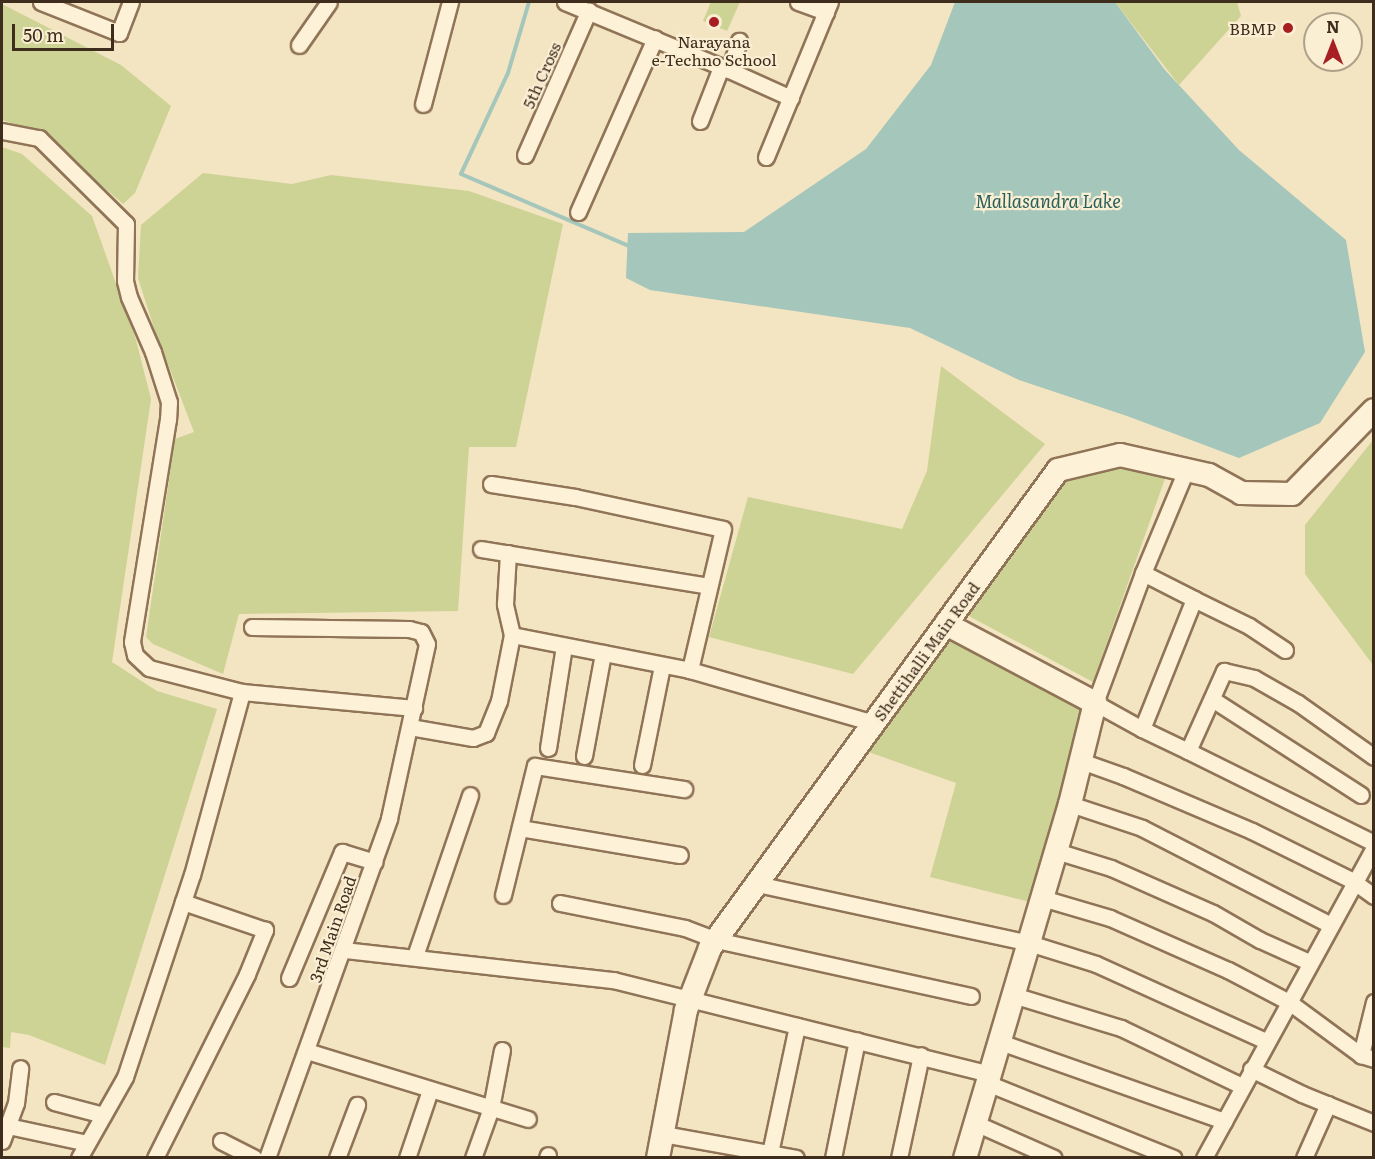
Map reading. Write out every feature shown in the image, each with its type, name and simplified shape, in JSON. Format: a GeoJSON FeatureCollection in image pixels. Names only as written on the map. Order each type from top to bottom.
{"type":"FeatureCollection","features":[{"type":"Feature","properties":{"kind":"street"},"geometry":{"type":"LineString","coordinates":[[51,4],[119,33],[131,2]]}},
{"type":"Feature","properties":{"kind":"street"},"geometry":{"type":"LineString","coordinates":[[299,45],[329,2]]}},
{"type":"Feature","properties":{"kind":"street"},"geometry":{"type":"LineString","coordinates":[[423,104],[450,2]]}},
{"type":"Feature","properties":{"kind":"street"},"geometry":{"type":"LineString","coordinates":[[566,2],[655,38],[791,98]]}},
{"type":"Feature","properties":{"kind":"street"},"geometry":{"type":"LineString","coordinates":[[766,157],[828,7],[798,2]]}},
{"type":"Feature","properties":{"kind":"street","name":"5th Cross"},"geometry":{"type":"LineString","coordinates":[[525,154],[589,10]]}},
{"type":"Feature","properties":{"kind":"street"},"geometry":{"type":"LineString","coordinates":[[578,212],[655,38]]}},
{"type":"Feature","properties":{"kind":"street"},"geometry":{"type":"LineString","coordinates":[[700,121],[739,41]]}},
{"type":"Feature","properties":{"kind":"street"},"geometry":{"type":"LineString","coordinates":[[2,131],[39,138],[126,224],[125,281],[129,297],[153,352],[169,402],[132,642],[135,655],[149,668],[242,692],[414,708]]}},
{"type":"Feature","properties":{"kind":"street","name":"Shettihalli Main Road"},"geometry":{"type":"LineString","coordinates":[[658,1158],[686,1010],[716,940],[1058,470],[1120,456],[1209,474],[1241,493],[1293,494],[1374,410]]}},
{"type":"Feature","properties":{"kind":"street"},"geometry":{"type":"LineString","coordinates":[[965,1158],[1070,804],[1095,703],[1143,573],[1187,468]]}},
{"type":"Feature","properties":{"kind":"street"},"geometry":{"type":"LineString","coordinates":[[491,484],[576,497],[723,529],[690,670]]}},
{"type":"Feature","properties":{"kind":"street"},"geometry":{"type":"LineString","coordinates":[[481,549],[710,586]]}},
{"type":"Feature","properties":{"kind":"street"},"geometry":{"type":"LineString","coordinates":[[410,727],[474,738],[486,733],[499,701],[512,635],[505,604],[508,553]]}},
{"type":"Feature","properties":{"kind":"street"},"geometry":{"type":"LineString","coordinates":[[1143,573],[1249,626],[1285,650]]}},
{"type":"Feature","properties":{"kind":"street"},"geometry":{"type":"LineString","coordinates":[[1142,729],[1194,599]]}},
{"type":"Feature","properties":{"kind":"street"},"geometry":{"type":"LineString","coordinates":[[946,624],[1142,729],[1374,845],[1329,924],[1204,1158]]}},
{"type":"Feature","properties":{"kind":"street","name":"3rd Main Road"},"geometry":{"type":"LineString","coordinates":[[252,627],[409,629],[421,632],[427,645],[389,819],[344,950],[267,1158]]}},
{"type":"Feature","properties":{"kind":"street"},"geometry":{"type":"LineString","coordinates":[[512,635],[690,670],[874,723]]}},
{"type":"Feature","properties":{"kind":"street"},"geometry":{"type":"LineString","coordinates":[[548,748],[564,646]]}},
{"type":"Feature","properties":{"kind":"street"},"geometry":{"type":"LineString","coordinates":[[584,756],[603,653]]}},
{"type":"Feature","properties":{"kind":"street"},"geometry":{"type":"LineString","coordinates":[[642,765],[662,666]]}},
{"type":"Feature","properties":{"kind":"street"},"geometry":{"type":"LineString","coordinates":[[1188,751],[1224,671],[1254,678],[1298,703],[1374,758]]}},
{"type":"Feature","properties":{"kind":"street"},"geometry":{"type":"LineString","coordinates":[[79,1158],[125,1077],[183,902],[242,692]]}},
{"type":"Feature","properties":{"kind":"street"},"geometry":{"type":"LineString","coordinates":[[1212,699],[1361,795]]}},
{"type":"Feature","properties":{"kind":"street"},"geometry":{"type":"LineString","coordinates":[[1081,761],[1123,776],[1252,831],[1353,881],[1374,896]]}},
{"type":"Feature","properties":{"kind":"street"},"geometry":{"type":"LineString","coordinates":[[504,895],[535,766],[684,789]]}},
{"type":"Feature","properties":{"kind":"street"},"geometry":{"type":"LineString","coordinates":[[415,956],[470,795]]}},
{"type":"Feature","properties":{"kind":"street"},"geometry":{"type":"LineString","coordinates":[[1070,804],[1142,828],[1329,924]]}},
{"type":"Feature","properties":{"kind":"street"},"geometry":{"type":"LineString","coordinates":[[520,828],[680,855]]}},
{"type":"Feature","properties":{"kind":"street"},"geometry":{"type":"LineString","coordinates":[[1056,851],[1111,868],[1193,904],[1309,962]]}},
{"type":"Feature","properties":{"kind":"street"},"geometry":{"type":"LineString","coordinates":[[289,978],[342,852],[374,862]]}},
{"type":"Feature","properties":{"kind":"street"},"geometry":{"type":"LineString","coordinates":[[757,884],[1029,943],[1096,964],[1266,1041]]}},
{"type":"Feature","properties":{"kind":"street"},"geometry":{"type":"LineString","coordinates":[[1042,898],[1110,918],[1228,970],[1289,1002],[1367,1057],[1374,1002]]}},
{"type":"Feature","properties":{"kind":"street"},"geometry":{"type":"LineString","coordinates":[[155,1158],[247,974],[265,930],[183,902]]}},
{"type":"Feature","properties":{"kind":"street"},"geometry":{"type":"LineString","coordinates":[[560,903],[685,928],[716,940],[971,996]]}},
{"type":"Feature","properties":{"kind":"street"},"geometry":{"type":"LineString","coordinates":[[344,950],[415,956],[613,980],[921,1055],[988,1079],[1174,1158]]}},
{"type":"Feature","properties":{"kind":"street"},"geometry":{"type":"LineString","coordinates":[[1013,995],[1120,1028],[1242,1086]]}},
{"type":"Feature","properties":{"kind":"street"},"geometry":{"type":"LineString","coordinates":[[770,1153],[796,1026]]}},
{"type":"Feature","properties":{"kind":"street"},"geometry":{"type":"LineString","coordinates":[[833,1158],[857,1040]]}},
{"type":"Feature","properties":{"kind":"street"},"geometry":{"type":"LineString","coordinates":[[1000,1042],[1224,1121]]}},
{"type":"Feature","properties":{"kind":"street"},"geometry":{"type":"LineString","coordinates":[[473,1158],[492,1108],[502,1050]]}},
{"type":"Feature","properties":{"kind":"street"},"geometry":{"type":"LineString","coordinates":[[307,1051],[528,1119]]}},
{"type":"Feature","properties":{"kind":"street"},"geometry":{"type":"LineString","coordinates":[[899,1158],[921,1055]]}},
{"type":"Feature","properties":{"kind":"street"},"geometry":{"type":"LineString","coordinates":[[2,1141],[16,1103],[20,1068]]}},
{"type":"Feature","properties":{"kind":"street"},"geometry":{"type":"LineString","coordinates":[[1251,1069],[1374,1123]]}},
{"type":"Feature","properties":{"kind":"street"},"geometry":{"type":"LineString","coordinates":[[407,1158],[430,1090]]}},
{"type":"Feature","properties":{"kind":"street"},"geometry":{"type":"LineString","coordinates":[[54,1102],[103,1115]]}},
{"type":"Feature","properties":{"kind":"street"},"geometry":{"type":"LineString","coordinates":[[1304,1158],[1328,1104]]}},
{"type":"Feature","properties":{"kind":"street"},"geometry":{"type":"LineString","coordinates":[[336,1158],[357,1105]]}},
{"type":"Feature","properties":{"kind":"street"},"geometry":{"type":"LineString","coordinates":[[975,1123],[1054,1158]]}},
{"type":"Feature","properties":{"kind":"street"},"geometry":{"type":"LineString","coordinates":[[8,1126],[87,1143]]}},
{"type":"Feature","properties":{"kind":"street"},"geometry":{"type":"LineString","coordinates":[[663,1134],[796,1158]]}},
{"type":"Feature","properties":{"kind":"street"},"geometry":{"type":"LineString","coordinates":[[221,1141],[254,1158]]}},
{"type":"Feature","properties":{"kind":"green space"},"geometry":{"type":"Polygon","coordinates":[[[711,2],[740,2],[727,31],[703,21],[711,2]]]}},
{"type":"Feature","properties":{"kind":"green space"},"geometry":{"type":"Polygon","coordinates":[[[1115,2],[1237,2],[1241,16],[1179,85],[1115,2]]]}},
{"type":"Feature","properties":{"kind":"green space"},"geometry":{"type":"Polygon","coordinates":[[[2,4],[121,65],[171,106],[135,193],[123,204],[40,132],[2,120],[2,4]]]}},
{"type":"Feature","properties":{"kind":"green space"},"geometry":{"type":"Polygon","coordinates":[[[2,147],[22,154],[92,216],[136,340],[151,399],[112,662],[157,691],[217,709],[105,1065],[29,1035],[11,1032],[10,1048],[2,1047],[2,147]]]}},
{"type":"Feature","properties":{"kind":"green space"},"geometry":{"type":"Polygon","coordinates":[[[203,173],[292,184],[331,175],[469,191],[563,224],[516,447],[469,447],[458,611],[239,614],[223,674],[153,644],[146,637],[175,439],[194,432],[154,328],[138,278],[141,225],[203,173]]]}},
{"type":"Feature","properties":{"kind":"green space"},"geometry":{"type":"Polygon","coordinates":[[[941,366],[1045,444],[853,674],[709,637],[748,497],[902,529],[927,471],[941,366]]]}},
{"type":"Feature","properties":{"kind":"green space"},"geometry":{"type":"Polygon","coordinates":[[[1373,440],[1373,665],[1305,574],[1305,525],[1373,440]]]}},
{"type":"Feature","properties":{"kind":"green space"},"geometry":{"type":"Polygon","coordinates":[[[1117,467],[1167,473],[1093,682],[965,614],[1062,475],[1117,467]]]}},
{"type":"Feature","properties":{"kind":"green space"},"geometry":{"type":"Polygon","coordinates":[[[948,639],[1084,711],[1034,903],[930,877],[956,783],[863,750],[948,639]]]}},
{"type":"Feature","properties":{"kind":"water","name":"Mallasandra Lake"},"geometry":{"type":"Polygon","coordinates":[[[955,2],[1115,2],[1165,70],[1239,150],[1346,240],[1365,352],[1320,423],[1239,458],[1127,416],[1019,380],[910,328],[650,290],[626,278],[628,233],[744,232],[866,149],[931,65],[955,2]]]}},
{"type":"Feature","properties":{"kind":"waterway"},"geometry":{"type":"LineString","coordinates":[[529,2],[508,73],[461,174],[631,247]]}},
{"type":"Feature","properties":{"kind":"place","name":"Narayana e-Techno School"},"geometry":{"type":"Point","coordinates":[714,22]}},
{"type":"Feature","properties":{"kind":"place","name":"BBMP"},"geometry":{"type":"Point","coordinates":[1288,28]}}]}
